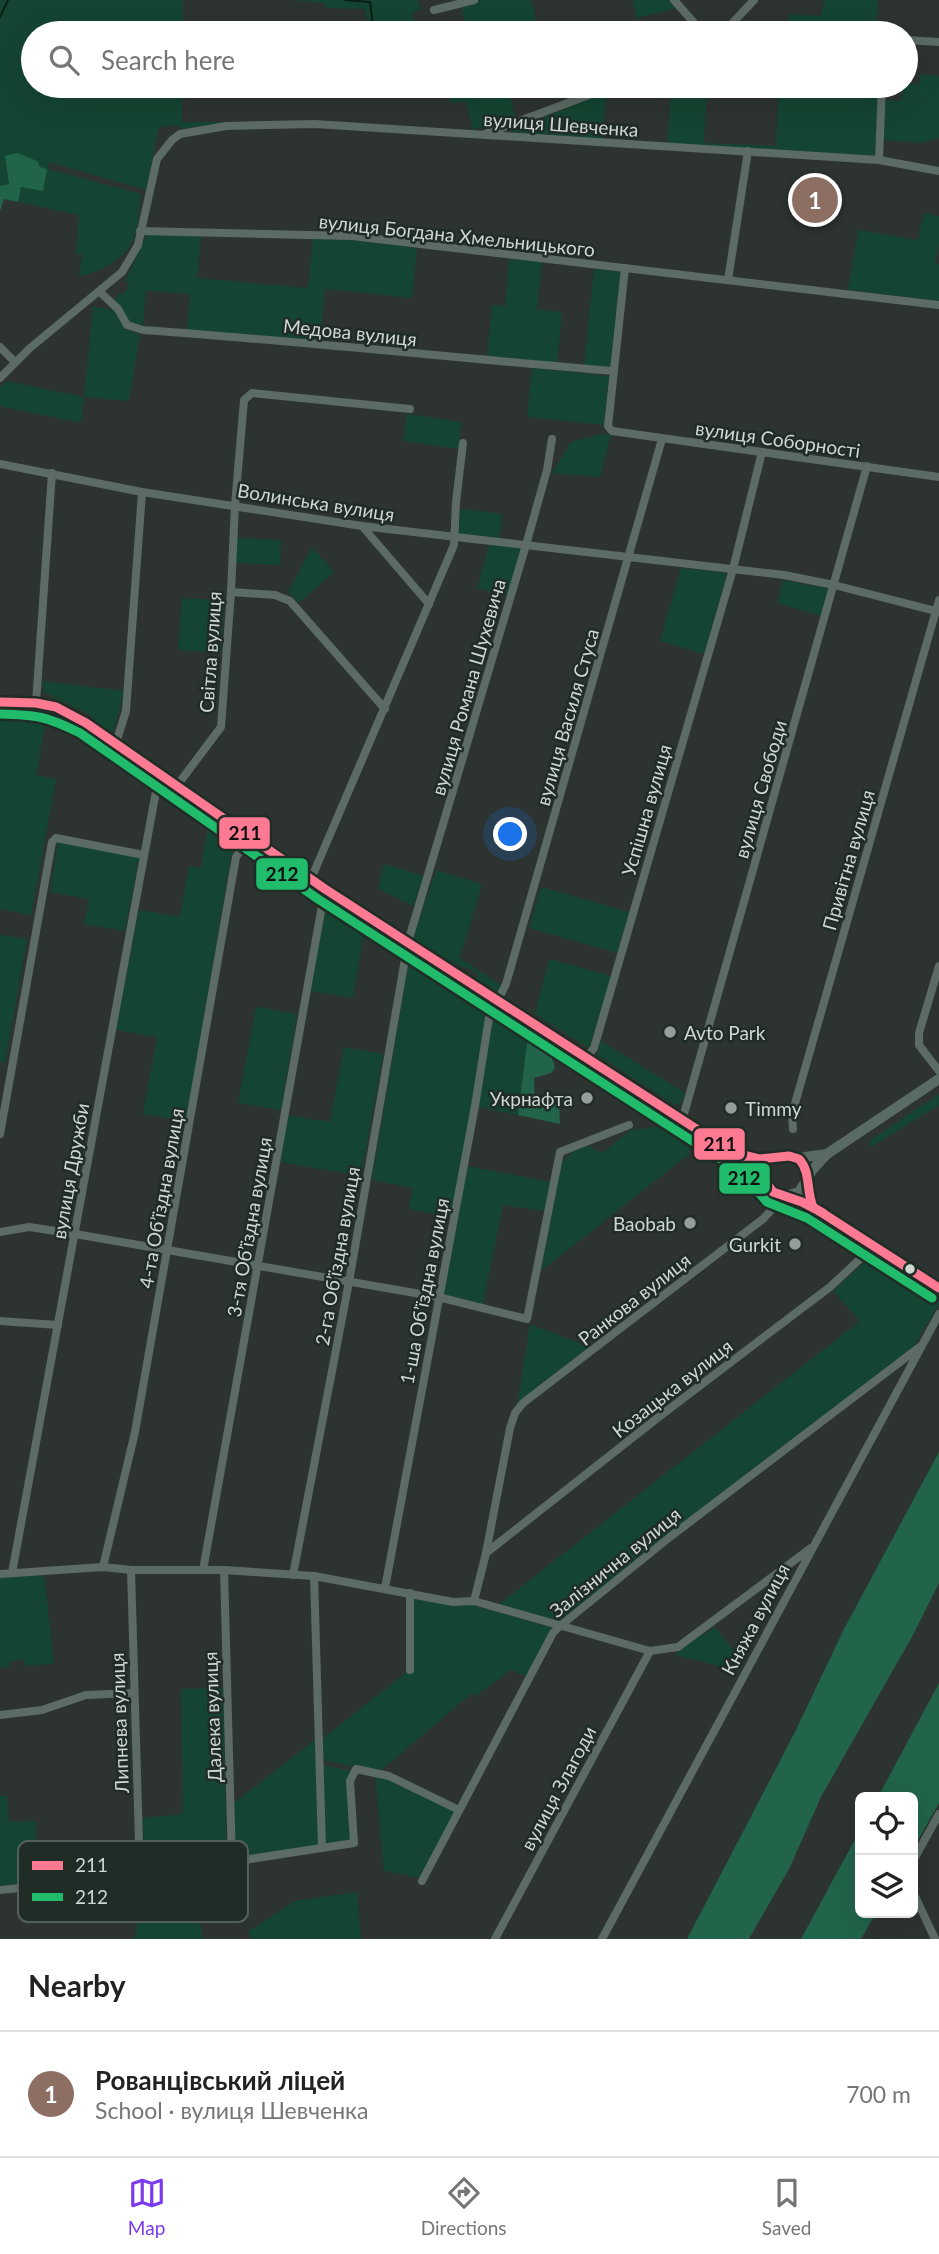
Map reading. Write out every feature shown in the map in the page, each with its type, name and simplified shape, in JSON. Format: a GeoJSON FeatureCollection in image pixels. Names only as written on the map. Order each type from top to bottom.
{"type":"FeatureCollection","features":[{"type":"Feature","properties":{"kind":"main road"},"geometry":{"type":"LineString","coordinates":[[0,702],[36,703],[56,707],[116,743],[325,889],[732,1152],[755,1170],[773,1192],[786,1196],[799,1192],[827,1154],[939,1079]]}},
{"type":"Feature","properties":{"kind":"main road"},"geometry":{"type":"LineString","coordinates":[[732,1152],[762,1159],[787,1154],[798,1158],[827,1154]]}},
{"type":"Feature","properties":{"kind":"main road"},"geometry":{"type":"LineString","coordinates":[[766,1183],[766,1169],[776,1157]]}},
{"type":"Feature","properties":{"kind":"main road"},"geometry":{"type":"LineString","coordinates":[[798,1158],[805,1167],[806,1180]]}},
{"type":"Feature","properties":{"kind":"street"},"geometry":{"type":"LineString","coordinates":[[433,10],[474,0]]}},
{"type":"Feature","properties":{"kind":"street"},"geometry":{"type":"LineString","coordinates":[[674,0],[692,21]]}},
{"type":"Feature","properties":{"kind":"street"},"geometry":{"type":"LineString","coordinates":[[734,21],[754,0]]}},
{"type":"Feature","properties":{"kind":"street"},"geometry":{"type":"LineString","coordinates":[[918,41],[939,42]]}},
{"type":"Feature","properties":{"kind":"street"},"geometry":{"type":"LineString","coordinates":[[482,135],[581,98]]}},
{"type":"Feature","properties":{"kind":"street"},"geometry":{"type":"LineString","coordinates":[[879,160],[882,98]]}},
{"type":"Feature","properties":{"kind":"street","name":"вулиця Шевченка"},"geometry":{"type":"LineString","coordinates":[[140,231],[157,159],[172,140],[180,134],[226,126],[315,124],[879,160],[939,171]]}},
{"type":"Feature","properties":{"kind":"street"},"geometry":{"type":"LineString","coordinates":[[728,280],[748,152]]}},
{"type":"Feature","properties":{"kind":"street"},"geometry":{"type":"LineString","coordinates":[[0,378],[15,362],[121,272],[138,245],[140,231]]}},
{"type":"Feature","properties":{"kind":"street","name":"вулиця Богдана Хмельницького"},"geometry":{"type":"LineString","coordinates":[[140,231],[352,236],[939,305]]}},
{"type":"Feature","properties":{"kind":"street"},"geometry":{"type":"LineString","coordinates":[[613,371],[625,268]]}},
{"type":"Feature","properties":{"kind":"street","name":"Медова вулиця"},"geometry":{"type":"LineString","coordinates":[[100,292],[118,309],[127,325],[143,330],[613,371]]}},
{"type":"Feature","properties":{"kind":"street"},"geometry":{"type":"LineString","coordinates":[[0,347],[15,362]]}},
{"type":"Feature","properties":{"kind":"street","name":"вулиця Соборності"},"geometry":{"type":"LineString","coordinates":[[613,371],[608,426],[612,431],[939,477]]}},
{"type":"Feature","properties":{"kind":"street","name":"Світла вулиця"},"geometry":{"type":"LineString","coordinates":[[176,787],[221,727],[244,400],[252,393],[410,409]]}},
{"type":"Feature","properties":{"kind":"street","name":"вулиця Романа Шухевича"},"geometry":{"type":"LineString","coordinates":[[408,942],[526,545],[547,470],[552,439]]}},
{"type":"Feature","properties":{"kind":"street","name":"вулиця Василя Стуса"},"geometry":{"type":"LineString","coordinates":[[498,1001],[506,984],[662,439]]}},
{"type":"Feature","properties":{"kind":"street"},"geometry":{"type":"LineString","coordinates":[[311,879],[385,709],[455,537],[463,443]]}},
{"type":"Feature","properties":{"kind":"street","name":"Успішна вулиця"},"geometry":{"type":"LineString","coordinates":[[586,1058],[594,1048],[733,569],[762,452]]}},
{"type":"Feature","properties":{"kind":"street","name":"Волинська вулиця"},"geometry":{"type":"LineString","coordinates":[[0,464],[142,492],[362,526],[785,575],[938,612]]}},
{"type":"Feature","properties":{"kind":"street","name":"вулиця Свободи"},"geometry":{"type":"LineString","coordinates":[[682,1121],[867,466]]}},
{"type":"Feature","properties":{"kind":"street"},"geometry":{"type":"LineString","coordinates":[[36,703],[52,474]]}},
{"type":"Feature","properties":{"kind":"street"},"geometry":{"type":"LineString","coordinates":[[116,743],[127,711],[142,492]]}},
{"type":"Feature","properties":{"kind":"street"},"geometry":{"type":"LineString","coordinates":[[362,526],[429,604]]}},
{"type":"Feature","properties":{"kind":"street"},"geometry":{"type":"LineString","coordinates":[[231,592],[275,595],[290,601],[385,709]]}},
{"type":"Feature","properties":{"kind":"street","name":"Привітна вулиця"},"geometry":{"type":"LineString","coordinates":[[793,1129],[795,1101],[938,612],[939,600]]}},
{"type":"Feature","properties":{"kind":"street","name":"вулиця Дружби"},"geometry":{"type":"LineString","coordinates":[[12,1573],[159,775]]}},
{"type":"Feature","properties":{"kind":"street","name":"4-та Обʼїздна вулиця"},"geometry":{"type":"LineString","coordinates":[[103,1567],[135,1432],[236,857],[250,837]]}},
{"type":"Feature","properties":{"kind":"street"},"geometry":{"type":"LineString","coordinates":[[0,1134],[52,842],[56,838],[144,855]]}},
{"type":"Feature","properties":{"kind":"street","name":"3-тя Обʼїздна вулиця"},"geometry":{"type":"LineString","coordinates":[[203,1570],[325,889]]}},
{"type":"Feature","properties":{"kind":"street","name":"2-га Обʼїздна вулиця"},"geometry":{"type":"LineString","coordinates":[[293,1575],[349,1282],[408,942]]}},
{"type":"Feature","properties":{"kind":"street"},"geometry":{"type":"LineString","coordinates":[[939,966],[919,1033],[919,1045],[939,1071]]}},
{"type":"Feature","properties":{"kind":"street","name":"1-ша Обʼїздна вулиця"},"geometry":{"type":"LineString","coordinates":[[385,1588],[489,1018],[498,1001]]}},
{"type":"Feature","properties":{"kind":"street"},"geometry":{"type":"LineString","coordinates":[[0,1232],[30,1227],[75,1234],[438,1297],[527,1319],[560,1152],[629,1125]]}},
{"type":"Feature","properties":{"kind":"street"},"geometry":{"type":"LineString","coordinates":[[806,1180],[813,1207]]}},
{"type":"Feature","properties":{"kind":"street"},"geometry":{"type":"LineString","coordinates":[[763,1219],[772,1202],[773,1192]]}},
{"type":"Feature","properties":{"kind":"street"},"geometry":{"type":"LineString","coordinates":[[786,1196],[813,1207],[939,1288]]}},
{"type":"Feature","properties":{"kind":"street","name":"Ранкова вулиця"},"geometry":{"type":"LineString","coordinates":[[486,1553],[510,1428],[515,1413],[523,1403],[763,1219],[786,1196]]}},
{"type":"Feature","properties":{"kind":"street","name":"Козацька вулиця"},"geometry":{"type":"LineString","coordinates":[[486,1553],[830,1287],[875,1245]]}},
{"type":"Feature","properties":{"kind":"street","name":"Княжа вулиця"},"geometry":{"type":"LineString","coordinates":[[602,1939],[939,1314]]}},
{"type":"Feature","properties":{"kind":"street"},"geometry":{"type":"LineString","coordinates":[[0,1321],[58,1325]]}},
{"type":"Feature","properties":{"kind":"street","name":"Залізнична вулиця"},"geometry":{"type":"LineString","coordinates":[[422,1881],[553,1633],[670,1537],[921,1346]]}},
{"type":"Feature","properties":{"kind":"street"},"geometry":{"type":"LineString","coordinates":[[0,1574],[103,1567],[131,1570],[224,1570],[314,1576],[453,1602],[474,1601],[650,1651],[678,1647],[811,1548]]}},
{"type":"Feature","properties":{"kind":"street"},"geometry":{"type":"LineString","coordinates":[[474,1601],[486,1553]]}},
{"type":"Feature","properties":{"kind":"street","name":"Липнева вулиця"},"geometry":{"type":"LineString","coordinates":[[131,1570],[139,1841]]}},
{"type":"Feature","properties":{"kind":"street","name":"Далека вулиця"},"geometry":{"type":"LineString","coordinates":[[224,1570],[231,1841]]}},
{"type":"Feature","properties":{"kind":"street"},"geometry":{"type":"LineString","coordinates":[[314,1576],[322,1847]]}},
{"type":"Feature","properties":{"kind":"street"},"geometry":{"type":"LineString","coordinates":[[410,1593],[410,1670]]}},
{"type":"Feature","properties":{"kind":"street","name":"вулиця Злагоди"},"geometry":{"type":"LineString","coordinates":[[495,1939],[650,1651]]}},
{"type":"Feature","properties":{"kind":"street"},"geometry":{"type":"LineString","coordinates":[[0,1715],[42,1710],[86,1695],[133,1693]]}},
{"type":"Feature","properties":{"kind":"street"},"geometry":{"type":"LineString","coordinates":[[248,1860],[354,1843],[350,1780],[356,1769],[389,1776],[459,1810]]}},
{"type":"Feature","properties":{"kind":"street"},"geometry":{"type":"LineString","coordinates":[[916,1855],[939,1814]]}},
{"type":"Feature","properties":{"kind":"street"},"geometry":{"type":"LineString","coordinates":[[0,1890],[18,1888]]}},
{"type":"Feature","properties":{"kind":"street"},"geometry":{"type":"LineString","coordinates":[[918,1903],[935,1939]]}},
{"type":"Feature","properties":{"kind":"green space"},"geometry":{"type":"Polygon","coordinates":[[[0,0],[183,0],[183,21],[21,21],[21,98],[182,98],[182,122],[226,122],[183,129],[176,125],[159,127],[146,190],[49,162],[48,169],[141,194],[137,229],[125,253],[111,264],[79,276],[82,255],[76,254],[79,215],[18,202],[21,187],[5,157],[9,184],[0,186],[0,0]]]}},
{"type":"Feature","properties":{"kind":"green space"},"geometry":{"type":"Polygon","coordinates":[[[290,0],[418,0],[420,10],[412,13],[414,21],[367,21],[365,9],[327,8],[324,3],[290,0]]]}},
{"type":"Feature","properties":{"kind":"green space"},"geometry":{"type":"Polygon","coordinates":[[[483,0],[531,0],[536,21],[464,21],[461,5],[483,0]]]}},
{"type":"Feature","properties":{"kind":"green space"},"geometry":{"type":"Polygon","coordinates":[[[632,0],[670,0],[677,8],[637,18],[632,0]]]}},
{"type":"Feature","properties":{"kind":"green space"},"geometry":{"type":"Polygon","coordinates":[[[824,0],[878,0],[877,21],[789,21],[789,14],[821,16],[824,0]]]}},
{"type":"Feature","properties":{"kind":"green space"},"geometry":{"type":"Polygon","coordinates":[[[920,74],[939,76],[939,138],[922,143],[884,140],[885,100],[918,98],[920,74]]]}},
{"type":"Feature","properties":{"kind":"green space"},"geometry":{"type":"Polygon","coordinates":[[[449,98],[511,98],[515,116],[473,130],[466,101],[451,104],[449,98]]]}},
{"type":"Feature","properties":{"kind":"green space"},"geometry":{"type":"Polygon","coordinates":[[[593,98],[606,98],[603,139],[511,130],[593,98]]]}},
{"type":"Feature","properties":{"kind":"green space"},"geometry":{"type":"Polygon","coordinates":[[[671,98],[706,98],[704,143],[776,146],[778,98],[878,98],[875,156],[667,144],[671,98]]]}},
{"type":"Feature","properties":{"kind":"green space"},"geometry":{"type":"Polygon","coordinates":[[[17,153],[37,161],[40,167],[47,169],[43,191],[21,187],[18,202],[4,199],[0,211],[0,186],[9,184],[5,156],[17,153]]]}},
{"type":"Feature","properties":{"kind":"green space"},"geometry":{"type":"Polygon","coordinates":[[[924,213],[939,216],[939,244],[935,263],[939,264],[939,301],[848,290],[858,230],[918,240],[924,213]]]}},
{"type":"Feature","properties":{"kind":"green space"},"geometry":{"type":"Polygon","coordinates":[[[147,234],[201,236],[197,278],[308,288],[313,239],[352,240],[417,248],[412,298],[325,289],[320,342],[187,330],[190,294],[146,291],[143,327],[130,322],[115,301],[119,292],[124,294],[129,284],[125,281],[147,234]]]}},
{"type":"Feature","properties":{"kind":"green space"},"geometry":{"type":"Polygon","coordinates":[[[509,259],[542,262],[537,309],[562,312],[557,363],[487,357],[492,305],[505,306],[509,259]]]}},
{"type":"Feature","properties":{"kind":"green space"},"geometry":{"type":"Polygon","coordinates":[[[594,269],[621,272],[610,368],[584,366],[594,269]]]}},
{"type":"Feature","properties":{"kind":"green space"},"geometry":{"type":"Polygon","coordinates":[[[93,306],[115,311],[125,328],[140,335],[129,401],[84,397],[93,306]]]}},
{"type":"Feature","properties":{"kind":"green space"},"geometry":{"type":"Polygon","coordinates":[[[532,368],[609,376],[604,425],[527,417],[532,368]]]}},
{"type":"Feature","properties":{"kind":"green space"},"geometry":{"type":"Polygon","coordinates":[[[6,381],[84,397],[81,423],[0,406],[0,387],[6,381]]]}},
{"type":"Feature","properties":{"kind":"green space"},"geometry":{"type":"Polygon","coordinates":[[[407,414],[462,422],[458,449],[403,441],[407,414]]]}},
{"type":"Feature","properties":{"kind":"green space"},"geometry":{"type":"Polygon","coordinates":[[[611,434],[600,477],[552,473],[571,442],[611,434]]]}},
{"type":"Feature","properties":{"kind":"green space"},"geometry":{"type":"Polygon","coordinates":[[[461,509],[503,514],[499,539],[458,534],[461,509]]]}},
{"type":"Feature","properties":{"kind":"green space"},"geometry":{"type":"Polygon","coordinates":[[[237,538],[281,540],[280,565],[236,563],[237,538]]]}},
{"type":"Feature","properties":{"kind":"green space"},"geometry":{"type":"Polygon","coordinates":[[[489,545],[521,548],[507,596],[477,588],[489,545]]]}},
{"type":"Feature","properties":{"kind":"green space"},"geometry":{"type":"Polygon","coordinates":[[[312,547],[334,572],[299,603],[288,592],[312,547]]]}},
{"type":"Feature","properties":{"kind":"green space"},"geometry":{"type":"Polygon","coordinates":[[[681,568],[727,573],[704,654],[660,641],[681,568]]]}},
{"type":"Feature","properties":{"kind":"green space"},"geometry":{"type":"Polygon","coordinates":[[[783,580],[829,589],[822,616],[777,603],[783,580]]]}},
{"type":"Feature","properties":{"kind":"green space"},"geometry":{"type":"Polygon","coordinates":[[[182,598],[224,600],[221,653],[178,650],[182,598]]]}},
{"type":"Feature","properties":{"kind":"green space"},"geometry":{"type":"Polygon","coordinates":[[[41,681],[124,691],[114,731],[108,732],[90,715],[45,693],[41,681]]]}},
{"type":"Feature","properties":{"kind":"green space"},"geometry":{"type":"Polygon","coordinates":[[[0,708],[47,712],[36,775],[56,779],[31,915],[0,909],[0,708]]]}},
{"type":"Feature","properties":{"kind":"green space"},"geometry":{"type":"Polygon","coordinates":[[[209,819],[241,840],[231,856],[186,1121],[143,1114],[157,1037],[116,1030],[139,910],[180,917],[189,866],[201,868],[209,819]]]}},
{"type":"Feature","properties":{"kind":"green space"},"geometry":{"type":"Polygon","coordinates":[[[58,842],[139,857],[125,931],[84,924],[89,899],[50,892],[58,842]]]}},
{"type":"Feature","properties":{"kind":"green space"},"geometry":{"type":"Polygon","coordinates":[[[384,864],[424,876],[413,906],[378,889],[384,864]]]}},
{"type":"Feature","properties":{"kind":"green space"},"geometry":{"type":"Polygon","coordinates":[[[436,870],[482,884],[460,958],[501,985],[499,990],[476,978],[478,974],[467,967],[458,965],[415,940],[414,935],[436,870]]]}},
{"type":"Feature","properties":{"kind":"green space"},"geometry":{"type":"Polygon","coordinates":[[[541,887],[629,912],[617,953],[529,928],[541,887]]]}},
{"type":"Feature","properties":{"kind":"green space"},"geometry":{"type":"Polygon","coordinates":[[[333,902],[366,921],[353,998],[311,991],[326,905],[333,902]]]}},
{"type":"Feature","properties":{"kind":"green space"},"geometry":{"type":"Polygon","coordinates":[[[0,935],[27,939],[5,1063],[0,1062],[0,935]]]}},
{"type":"Feature","properties":{"kind":"green space"},"geometry":{"type":"Polygon","coordinates":[[[418,957],[492,1007],[451,1217],[409,1209],[413,1188],[372,1180],[408,966],[418,957]]]}},
{"type":"Feature","properties":{"kind":"green space"},"geometry":{"type":"Polygon","coordinates":[[[549,959],[611,976],[589,1048],[535,1014],[549,959]]]}},
{"type":"Feature","properties":{"kind":"green space"},"geometry":{"type":"Polygon","coordinates":[[[256,1007],[297,1014],[281,1110],[238,1103],[256,1007]]]}},
{"type":"Feature","properties":{"kind":"green space"},"geometry":{"type":"Polygon","coordinates":[[[495,1012],[528,1035],[518,1115],[478,1107],[491,1019],[495,1012]]]}},
{"type":"Feature","properties":{"kind":"green space"},"geometry":{"type":"Polygon","coordinates":[[[528,1035],[549,1053],[555,1068],[551,1073],[534,1078],[535,1105],[559,1104],[560,1124],[518,1115],[528,1035]]]}},
{"type":"Feature","properties":{"kind":"green space"},"geometry":{"type":"Polygon","coordinates":[[[601,1041],[685,1093],[681,1103],[675,1105],[597,1055],[601,1041]]]}},
{"type":"Feature","properties":{"kind":"green space"},"geometry":{"type":"Polygon","coordinates":[[[344,1047],[383,1054],[361,1176],[280,1162],[288,1115],[330,1122],[344,1047]]]}},
{"type":"Feature","properties":{"kind":"green space"},"geometry":{"type":"Polygon","coordinates":[[[939,1094],[939,1105],[871,1147],[869,1141],[939,1094]]]}},
{"type":"Feature","properties":{"kind":"green space"},"geometry":{"type":"Polygon","coordinates":[[[669,1125],[691,1137],[689,1154],[541,1271],[562,1162],[574,1151],[587,1145],[602,1153],[631,1130],[669,1125]]]}},
{"type":"Feature","properties":{"kind":"green space"},"geometry":{"type":"Polygon","coordinates":[[[467,1166],[551,1182],[545,1211],[503,1205],[483,1304],[441,1294],[467,1166]]]}},
{"type":"Feature","properties":{"kind":"green space"},"geometry":{"type":"Polygon","coordinates":[[[872,1255],[939,1298],[939,1304],[913,1347],[559,1622],[498,1605],[860,1321],[833,1291],[872,1255]]]}},
{"type":"Feature","properties":{"kind":"green space"},"geometry":{"type":"Polygon","coordinates":[[[530,1324],[592,1348],[517,1405],[530,1324]]]}},
{"type":"Feature","properties":{"kind":"green space"},"geometry":{"type":"Polygon","coordinates":[[[939,1452],[939,1583],[913,1635],[821,1797],[789,1869],[749,1939],[687,1939],[795,1732],[844,1629],[939,1452]]]}},
{"type":"Feature","properties":{"kind":"green space"},"geometry":{"type":"Polygon","coordinates":[[[44,1574],[54,1664],[25,1666],[24,1660],[9,1661],[10,1667],[0,1668],[0,1578],[44,1574]]]}},
{"type":"Feature","properties":{"kind":"green space"},"geometry":{"type":"Polygon","coordinates":[[[412,1597],[453,1606],[473,1605],[554,1628],[527,1677],[511,1670],[476,1696],[472,1693],[379,1772],[323,1760],[323,1738],[412,1668],[412,1597]]]}},
{"type":"Feature","properties":{"kind":"green space"},"geometry":{"type":"Polygon","coordinates":[[[715,1627],[743,1662],[739,1671],[676,1655],[678,1650],[715,1627]]]}},
{"type":"Feature","properties":{"kind":"green space"},"geometry":{"type":"Polygon","coordinates":[[[939,1683],[939,1803],[918,1840],[918,1792],[881,1792],[939,1683]]]}},
{"type":"Feature","properties":{"kind":"green space"},"geometry":{"type":"Polygon","coordinates":[[[223,1688],[227,1841],[143,1841],[143,1818],[183,1814],[181,1689],[223,1688]]]}},
{"type":"Feature","properties":{"kind":"green space"},"geometry":{"type":"Polygon","coordinates":[[[315,1740],[319,1845],[248,1857],[248,1841],[235,1841],[234,1803],[315,1740]]]}},
{"type":"Feature","properties":{"kind":"green space"},"geometry":{"type":"Polygon","coordinates":[[[323,1765],[351,1771],[351,1840],[324,1844],[323,1765]]]}},
{"type":"Feature","properties":{"kind":"green space"},"geometry":{"type":"Polygon","coordinates":[[[375,1776],[388,1779],[456,1812],[420,1878],[384,1871],[375,1776]]]}},
{"type":"Feature","properties":{"kind":"green space"},"geometry":{"type":"Polygon","coordinates":[[[0,1796],[7,1796],[9,1822],[35,1821],[36,1841],[18,1841],[18,1884],[0,1885],[0,1796]]]}},
{"type":"Feature","properties":{"kind":"green space"},"geometry":{"type":"Polygon","coordinates":[[[855,1839],[855,1918],[873,1918],[861,1939],[801,1939],[855,1839]]]}},
{"type":"Feature","properties":{"kind":"green space"},"geometry":{"type":"Polygon","coordinates":[[[357,1892],[361,1939],[250,1939],[249,1931],[295,1901],[357,1892]]]}},
{"type":"Feature","properties":{"kind":"green space"},"geometry":{"type":"Polygon","coordinates":[[[138,1922],[200,1922],[203,1939],[134,1939],[138,1922]]]}},
{"type":"Feature","properties":{"kind":"waterway"},"geometry":{"type":"LineString","coordinates":[[0,17],[8,0]]}},
{"type":"Feature","properties":{"kind":"waterway"},"geometry":{"type":"LineString","coordinates":[[345,0],[370,2],[372,21]]}},
{"type":"Feature","properties":{"kind":"transit line","name":"211"},"geometry":{"type":"LineString","coordinates":[[0,702],[36,703],[56,707],[86,723],[325,889],[732,1152],[760,1159],[789,1156],[799,1159],[807,1176],[813,1207],[939,1288]]}},
{"type":"Feature","properties":{"kind":"transit line","name":"212"},"geometry":{"type":"LineString","coordinates":[[0,714],[41,718],[80,733],[318,899],[725,1162],[767,1202],[807,1218],[932,1298]]}},
{"type":"Feature","properties":{"kind":"transit line","name":"211"},"geometry":{"type":"LineString","coordinates":[[735,1155],[761,1176],[773,1192],[823,1213]]}},
{"type":"Feature","properties":{"kind":"place","name":"Рованцівський ліцей"},"geometry":{"type":"Point","coordinates":[815,200]}},
{"type":"Feature","properties":{"kind":"place","name":"Avto Park"},"geometry":{"type":"Point","coordinates":[670,1032]}},
{"type":"Feature","properties":{"kind":"place","name":"Укрнафта"},"geometry":{"type":"Point","coordinates":[587,1098]}},
{"type":"Feature","properties":{"kind":"place","name":"Timmy"},"geometry":{"type":"Point","coordinates":[731,1108]}},
{"type":"Feature","properties":{"kind":"place","name":"Baobab"},"geometry":{"type":"Point","coordinates":[690,1223]}},
{"type":"Feature","properties":{"kind":"place","name":"Gurkit"},"geometry":{"type":"Point","coordinates":[795,1244]}}]}
